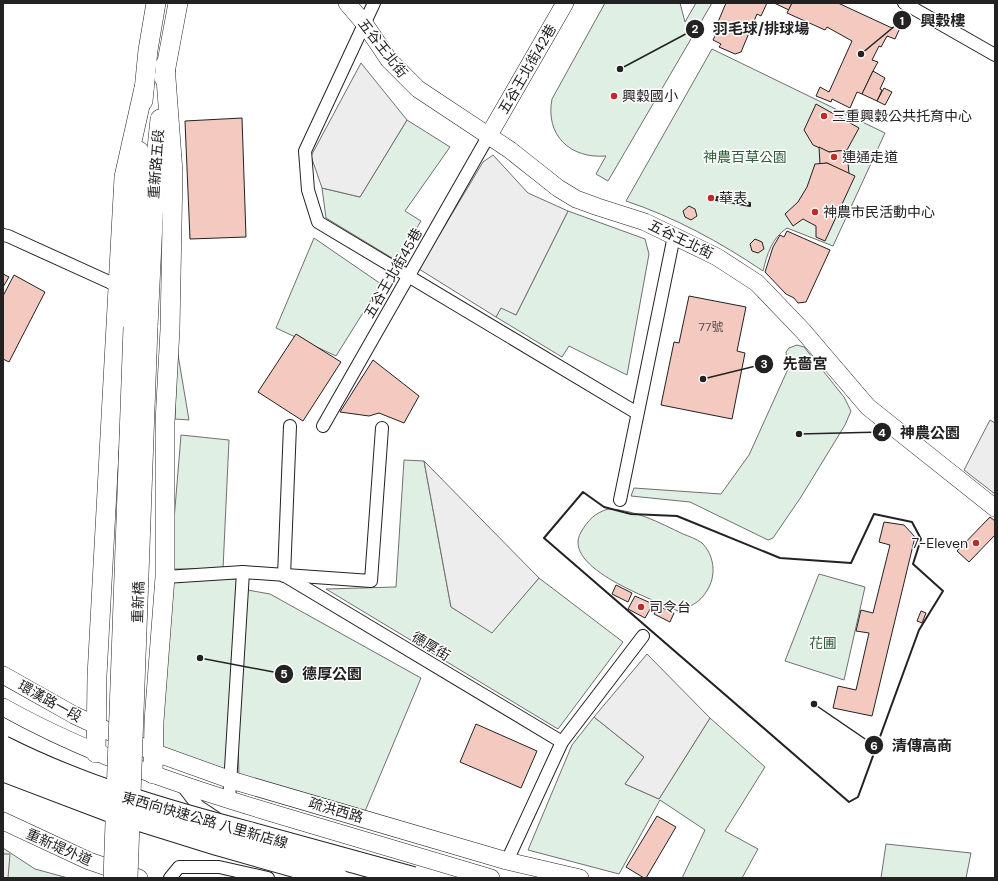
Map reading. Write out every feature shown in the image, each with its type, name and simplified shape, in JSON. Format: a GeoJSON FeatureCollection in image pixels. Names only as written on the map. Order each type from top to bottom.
{"type":"FeatureCollection","features":[{"type":"Feature","properties":{"kind":"highway","name":"東西向快速公路 八里新店線"},"geometry":{"type":"LineString","coordinates":[[3,747],[112,793],[193,818],[413,878]]}},
{"type":"Feature","properties":{"kind":"highway","name":"東西向快速公路 八里新店線"},"geometry":{"type":"LineString","coordinates":[[3,770],[108,810],[217,844],[338,878]]}},
{"type":"Feature","properties":{"kind":"main road","name":"重新路五段"},"geometry":{"type":"LineString","coordinates":[[140,326],[139,158],[148,50],[156,3]]}},
{"type":"Feature","properties":{"kind":"main road","name":"重新路五段"},"geometry":{"type":"LineString","coordinates":[[140,326],[165,65],[178,3]]}},
{"type":"Feature","properties":{"kind":"main road"},"geometry":{"type":"LineString","coordinates":[[152,774],[154,721],[165,577],[165,422],[170,329],[173,172],[165,65]]}},
{"type":"Feature","properties":{"kind":"main road"},"geometry":{"type":"LineString","coordinates":[[96,753],[97,676],[124,177],[144,88]]}},
{"type":"Feature","properties":{"kind":"main road","name":"重新橋"},"geometry":{"type":"LineString","coordinates":[[113,878],[140,326]]}},
{"type":"Feature","properties":{"kind":"main road","name":"重新橋"},"geometry":{"type":"LineString","coordinates":[[128,878],[140,326]]}},
{"type":"Feature","properties":{"kind":"street","name":"五谷王北街"},"geometry":{"type":"LineString","coordinates":[[348,3],[364,23],[389,60],[411,83],[434,101],[489,135],[510,150],[541,176],[576,199],[634,217],[717,257],[757,283],[803,331],[868,407],[995,508]]}},
{"type":"Feature","properties":{"kind":"street"},"geometry":{"type":"LineString","coordinates":[[374,3],[305,151],[308,190],[318,222],[637,414]]}},
{"type":"Feature","properties":{"kind":"street","name":"五谷王北街42巷"},"geometry":{"type":"LineString","coordinates":[[489,135],[565,3]]}},
{"type":"Feature","properties":{"kind":"street"},"geometry":{"type":"LineString","coordinates":[[904,3],[995,55]]}},
{"type":"Feature","properties":{"kind":"street","name":"五谷王北街45巷"},"geometry":{"type":"LineString","coordinates":[[323,426],[489,135]]}},
{"type":"Feature","properties":{"kind":"street"},"geometry":{"type":"LineString","coordinates":[[3,235],[37,248],[118,286]]}},
{"type":"Feature","properties":{"kind":"street"},"geometry":{"type":"LineString","coordinates":[[620,500],[674,236]]}},
{"type":"Feature","properties":{"kind":"street"},"geometry":{"type":"LineString","coordinates":[[284,576],[290,426]]}},
{"type":"Feature","properties":{"kind":"street"},"geometry":{"type":"LineString","coordinates":[[165,577],[243,572],[371,581],[382,428]]}},
{"type":"Feature","properties":{"kind":"street"},"geometry":{"type":"LineString","coordinates":[[229,801],[243,572]]}},
{"type":"Feature","properties":{"kind":"street","name":"德厚街"},"geometry":{"type":"LineString","coordinates":[[284,576],[562,742]]}},
{"type":"Feature","properties":{"kind":"street"},"geometry":{"type":"LineString","coordinates":[[507,861],[562,742],[643,636]]}},
{"type":"Feature","properties":{"kind":"street","name":"環漢路一段"},"geometry":{"type":"LineString","coordinates":[[3,675],[97,726]]}},
{"type":"Feature","properties":{"kind":"street","name":"環漢路一段"},"geometry":{"type":"LineString","coordinates":[[3,707],[96,753]]}},
{"type":"Feature","properties":{"kind":"street","name":"疏洪西路"},"geometry":{"type":"LineString","coordinates":[[97,726],[153,752],[231,780],[507,861],[580,878]]}},
{"type":"Feature","properties":{"kind":"street","name":"疏洪西路"},"geometry":{"type":"LineString","coordinates":[[96,753],[229,801],[491,878]]}},
{"type":"Feature","properties":{"kind":"street"},"geometry":{"type":"LineString","coordinates":[[182,784],[198,806],[223,822],[362,868],[377,878]]}},
{"type":"Feature","properties":{"kind":"street","name":"重新堤外道"},"geometry":{"type":"LineString","coordinates":[[3,821],[89,861],[139,878]]}},
{"type":"Feature","properties":{"kind":"street"},"geometry":{"type":"LineString","coordinates":[[170,878],[179,867],[212,867],[268,878]]}},
{"type":"Feature","properties":{"kind":"green space"},"geometry":{"type":"Polygon","coordinates":[[[605,3],[680,3],[685,22],[696,3],[712,3],[608,181],[596,174],[606,156],[593,156],[571,149],[557,134],[552,124],[551,112],[552,99],[605,3]]]}},
{"type":"Feature","properties":{"kind":"green space","name":"神農百草公園"},"geometry":{"type":"Polygon","coordinates":[[[712,49],[885,133],[833,246],[787,228],[777,237],[771,247],[763,271],[696,231],[644,207],[626,201],[712,49]]]}},
{"type":"Feature","properties":{"kind":"green space"},"geometry":{"type":"Polygon","coordinates":[[[407,120],[450,147],[405,211],[421,221],[397,261],[326,218],[322,188],[360,197],[407,120]]]}},
{"type":"Feature","properties":{"kind":"green space"},"geometry":{"type":"Polygon","coordinates":[[[568,211],[645,239],[649,254],[627,375],[569,346],[562,357],[496,317],[501,307],[516,315],[568,211]]]}},
{"type":"Feature","properties":{"kind":"green space"},"geometry":{"type":"Polygon","coordinates":[[[314,238],[381,284],[336,356],[276,328],[314,238]]]}},
{"type":"Feature","properties":{"kind":"green space"},"geometry":{"type":"Polygon","coordinates":[[[797,345],[804,347],[844,397],[851,411],[845,425],[801,497],[773,538],[768,540],[690,502],[631,496],[634,488],[721,494],[749,455],[788,369],[786,352],[789,348],[797,345]]]}},
{"type":"Feature","properties":{"kind":"green space"},"geometry":{"type":"Polygon","coordinates":[[[177,349],[189,420],[175,419],[177,349]]]}},
{"type":"Feature","properties":{"kind":"green space"},"geometry":{"type":"Polygon","coordinates":[[[181,435],[229,440],[223,569],[170,569],[181,435]]]}},
{"type":"Feature","properties":{"kind":"green space"},"geometry":{"type":"Polygon","coordinates":[[[404,460],[424,461],[451,607],[492,632],[539,578],[623,642],[558,729],[326,589],[396,587],[404,460]]]}},
{"type":"Feature","properties":{"kind":"green space"},"geometry":{"type":"Polygon","coordinates":[[[608,509],[647,517],[702,543],[709,552],[713,568],[712,580],[704,595],[693,605],[678,611],[632,591],[596,570],[584,558],[578,545],[581,532],[586,524],[596,515],[608,509]]]}},
{"type":"Feature","properties":{"kind":"green space","name":"花圃"},"geometry":{"type":"Polygon","coordinates":[[[819,574],[865,587],[844,680],[785,661],[819,574]]]}},
{"type":"Feature","properties":{"kind":"green space"},"geometry":{"type":"Polygon","coordinates":[[[166,579],[242,579],[242,589],[270,594],[421,678],[363,816],[239,778],[237,691],[231,789],[163,759],[160,737],[166,579]]]}},
{"type":"Feature","properties":{"kind":"green space"},"geometry":{"type":"Polygon","coordinates":[[[594,717],[644,757],[625,784],[659,799],[710,718],[765,767],[725,831],[758,849],[742,878],[682,878],[705,830],[660,800],[619,874],[528,850],[572,745],[594,717]]]}},
{"type":"Feature","properties":{"kind":"green space"},"geometry":{"type":"Polygon","coordinates":[[[886,844],[971,853],[966,878],[881,878],[886,844]]]}},
{"type":"Feature","properties":{"kind":"green space"},"geometry":{"type":"Polygon","coordinates":[[[3,848],[35,869],[68,878],[3,878],[3,848]]]}},
{"type":"Feature","properties":{"kind":"shaded area"},"geometry":{"type":"Polygon","coordinates":[[[361,63],[407,120],[360,197],[322,188],[311,156],[361,63]]]}},
{"type":"Feature","properties":{"kind":"shaded area"},"geometry":{"type":"Polygon","coordinates":[[[493,155],[528,193],[568,211],[516,315],[501,308],[496,317],[419,269],[483,162],[493,155]]]}},
{"type":"Feature","properties":{"kind":"shaded area"},"geometry":{"type":"Polygon","coordinates":[[[990,420],[995,423],[995,494],[964,470],[990,420]]]}},
{"type":"Feature","properties":{"kind":"shaded area"},"geometry":{"type":"Polygon","coordinates":[[[424,461],[539,578],[492,633],[451,607],[424,461]]]}},
{"type":"Feature","properties":{"kind":"shaded area"},"geometry":{"type":"Polygon","coordinates":[[[647,654],[710,718],[659,799],[625,784],[644,757],[594,717],[647,654]]]}},
{"type":"Feature","properties":{"kind":"shaded area"},"geometry":{"type":"Polygon","coordinates":[[[3,854],[10,854],[8,878],[3,878],[3,854]]]}},
{"type":"Feature","properties":{"kind":"building"},"geometry":{"type":"Polygon","coordinates":[[[726,3],[767,3],[761,16],[757,14],[741,52],[735,54],[719,47],[721,44],[713,40],[718,30],[715,29],[726,3]]]}},
{"type":"Feature","properties":{"kind":"building"},"geometry":{"type":"Polygon","coordinates":[[[774,3],[792,3],[789,10],[774,3]]]}},
{"type":"Feature","properties":{"kind":"building"},"geometry":{"type":"Polygon","coordinates":[[[792,3],[838,3],[892,28],[895,25],[900,28],[895,39],[887,36],[881,47],[879,46],[872,60],[878,62],[862,94],[857,92],[850,108],[832,99],[831,102],[816,96],[820,87],[829,92],[852,41],[827,27],[825,30],[787,13],[792,3]]]}},
{"type":"Feature","properties":{"kind":"building"},"geometry":{"type":"Polygon","coordinates":[[[873,71],[885,78],[877,101],[862,94],[873,71]]]}},
{"type":"Feature","properties":{"kind":"building"},"geometry":{"type":"Polygon","coordinates":[[[884,88],[892,92],[885,105],[877,101],[884,88]]]}},
{"type":"Feature","properties":{"kind":"building","name":"三重興穀公共托育中心"},"geometry":{"type":"Polygon","coordinates":[[[816,104],[859,128],[847,150],[829,152],[813,145],[804,130],[816,104]]]}},
{"type":"Feature","properties":{"kind":"building"},"geometry":{"type":"Polygon","coordinates":[[[242,118],[246,237],[190,239],[185,121],[242,118]]]}},
{"type":"Feature","properties":{"kind":"building","name":"連通走道"},"geometry":{"type":"Polygon","coordinates":[[[819,147],[829,152],[847,150],[849,174],[827,163],[820,164],[819,147]]]}},
{"type":"Feature","properties":{"kind":"building"},"geometry":{"type":"Polygon","coordinates":[[[827,163],[855,176],[825,241],[816,237],[816,226],[803,219],[793,226],[785,214],[798,202],[807,187],[815,164],[827,163]]]}},
{"type":"Feature","properties":{"kind":"building"},"geometry":{"type":"Polygon","coordinates":[[[689,206],[695,209],[697,216],[691,220],[685,217],[683,211],[689,206]]]}},
{"type":"Feature","properties":{"kind":"building"},"geometry":{"type":"Polygon","coordinates":[[[787,231],[830,250],[806,302],[798,303],[794,298],[786,294],[765,272],[773,247],[780,235],[784,237],[787,231]]]}},
{"type":"Feature","properties":{"kind":"building"},"geometry":{"type":"Polygon","coordinates":[[[755,239],[762,242],[764,249],[758,253],[752,251],[750,244],[755,239]]]}},
{"type":"Feature","properties":{"kind":"building"},"geometry":{"type":"Polygon","coordinates":[[[3,274],[9,277],[3,287],[3,274]]]}},
{"type":"Feature","properties":{"kind":"building"},"geometry":{"type":"Polygon","coordinates":[[[14,275],[45,292],[9,362],[3,359],[3,296],[14,275]]]}},
{"type":"Feature","properties":{"kind":"building"},"geometry":{"type":"Polygon","coordinates":[[[689,296],[746,307],[737,351],[745,353],[732,419],[661,405],[674,342],[679,343],[689,296]]]}},
{"type":"Feature","properties":{"kind":"building"},"geometry":{"type":"Polygon","coordinates":[[[296,334],[341,362],[303,421],[258,392],[296,334]]]}},
{"type":"Feature","properties":{"kind":"building"},"geometry":{"type":"Polygon","coordinates":[[[373,360],[419,396],[404,423],[379,413],[369,416],[340,412],[373,360]]]}},
{"type":"Feature","properties":{"kind":"building","name":"7-Eleven"},"geometry":{"type":"Polygon","coordinates":[[[990,517],[995,521],[995,535],[969,562],[957,551],[990,517]]]}},
{"type":"Feature","properties":{"kind":"building"},"geometry":{"type":"Polygon","coordinates":[[[884,522],[904,525],[915,537],[872,716],[833,708],[838,686],[856,690],[869,633],[856,631],[861,610],[873,613],[890,545],[879,542],[884,522]]]}},
{"type":"Feature","properties":{"kind":"building"},"geometry":{"type":"Polygon","coordinates":[[[616,585],[632,593],[628,602],[612,594],[616,585]]]}},
{"type":"Feature","properties":{"kind":"building","name":"司令台"},"geometry":{"type":"Polygon","coordinates":[[[635,596],[653,604],[645,618],[628,609],[635,596]]]}},
{"type":"Feature","properties":{"kind":"building"},"geometry":{"type":"Polygon","coordinates":[[[658,606],[674,613],[670,622],[654,614],[658,606]]]}},
{"type":"Feature","properties":{"kind":"building"},"geometry":{"type":"Polygon","coordinates":[[[921,611],[926,613],[922,623],[917,621],[921,611]]]}},
{"type":"Feature","properties":{"kind":"building"},"geometry":{"type":"Polygon","coordinates":[[[476,724],[537,751],[521,788],[460,762],[476,724]]]}},
{"type":"Feature","properties":{"kind":"building"},"geometry":{"type":"Polygon","coordinates":[[[657,816],[676,827],[646,878],[644,878],[626,867],[657,816]]]}},
{"type":"Feature","properties":{"kind":"wall"},"geometry":{"type":"LineString","coordinates":[[717,197],[750,203],[750,206],[716,200],[717,197]]}},
{"type":"Feature","properties":{"kind":"wall"},"geometry":{"type":"LineString","coordinates":[[583,492],[604,507],[631,514],[677,516],[780,558],[851,563],[874,514],[912,522],[921,539],[913,564],[943,591],[919,630],[858,797],[849,802],[544,538],[583,492]]}},
{"type":"Feature","properties":{"kind":"place","name":"興穀樓"},"geometry":{"type":"Point","coordinates":[861,54]}},
{"type":"Feature","properties":{"kind":"place","name":"羽毛球/排球場"},"geometry":{"type":"Point","coordinates":[620,69]}},
{"type":"Feature","properties":{"kind":"place","name":"興穀國小"},"geometry":{"type":"Point","coordinates":[614,96]}},
{"type":"Feature","properties":{"kind":"place","name":"三重興穀公共托育中心"},"geometry":{"type":"Point","coordinates":[824,116]}},
{"type":"Feature","properties":{"kind":"place","name":"連通走道"},"geometry":{"type":"Point","coordinates":[834,157]}},
{"type":"Feature","properties":{"kind":"place","name":"華表"},"geometry":{"type":"Point","coordinates":[711,198]}},
{"type":"Feature","properties":{"kind":"place","name":"神農市民活動中心"},"geometry":{"type":"Point","coordinates":[815,212]}},
{"type":"Feature","properties":{"kind":"place","name":"先嗇宮"},"geometry":{"type":"Point","coordinates":[703,379]}},
{"type":"Feature","properties":{"kind":"place","name":"神農公園"},"geometry":{"type":"Point","coordinates":[799,434]}},
{"type":"Feature","properties":{"kind":"place","name":"7-Eleven"},"geometry":{"type":"Point","coordinates":[976,543]}},
{"type":"Feature","properties":{"kind":"place","name":"司令台"},"geometry":{"type":"Point","coordinates":[641,607]}},
{"type":"Feature","properties":{"kind":"place","name":"德厚公園"},"geometry":{"type":"Point","coordinates":[200,658]}},
{"type":"Feature","properties":{"kind":"place","name":"清傳高商"},"geometry":{"type":"Point","coordinates":[814,704]}}]}
